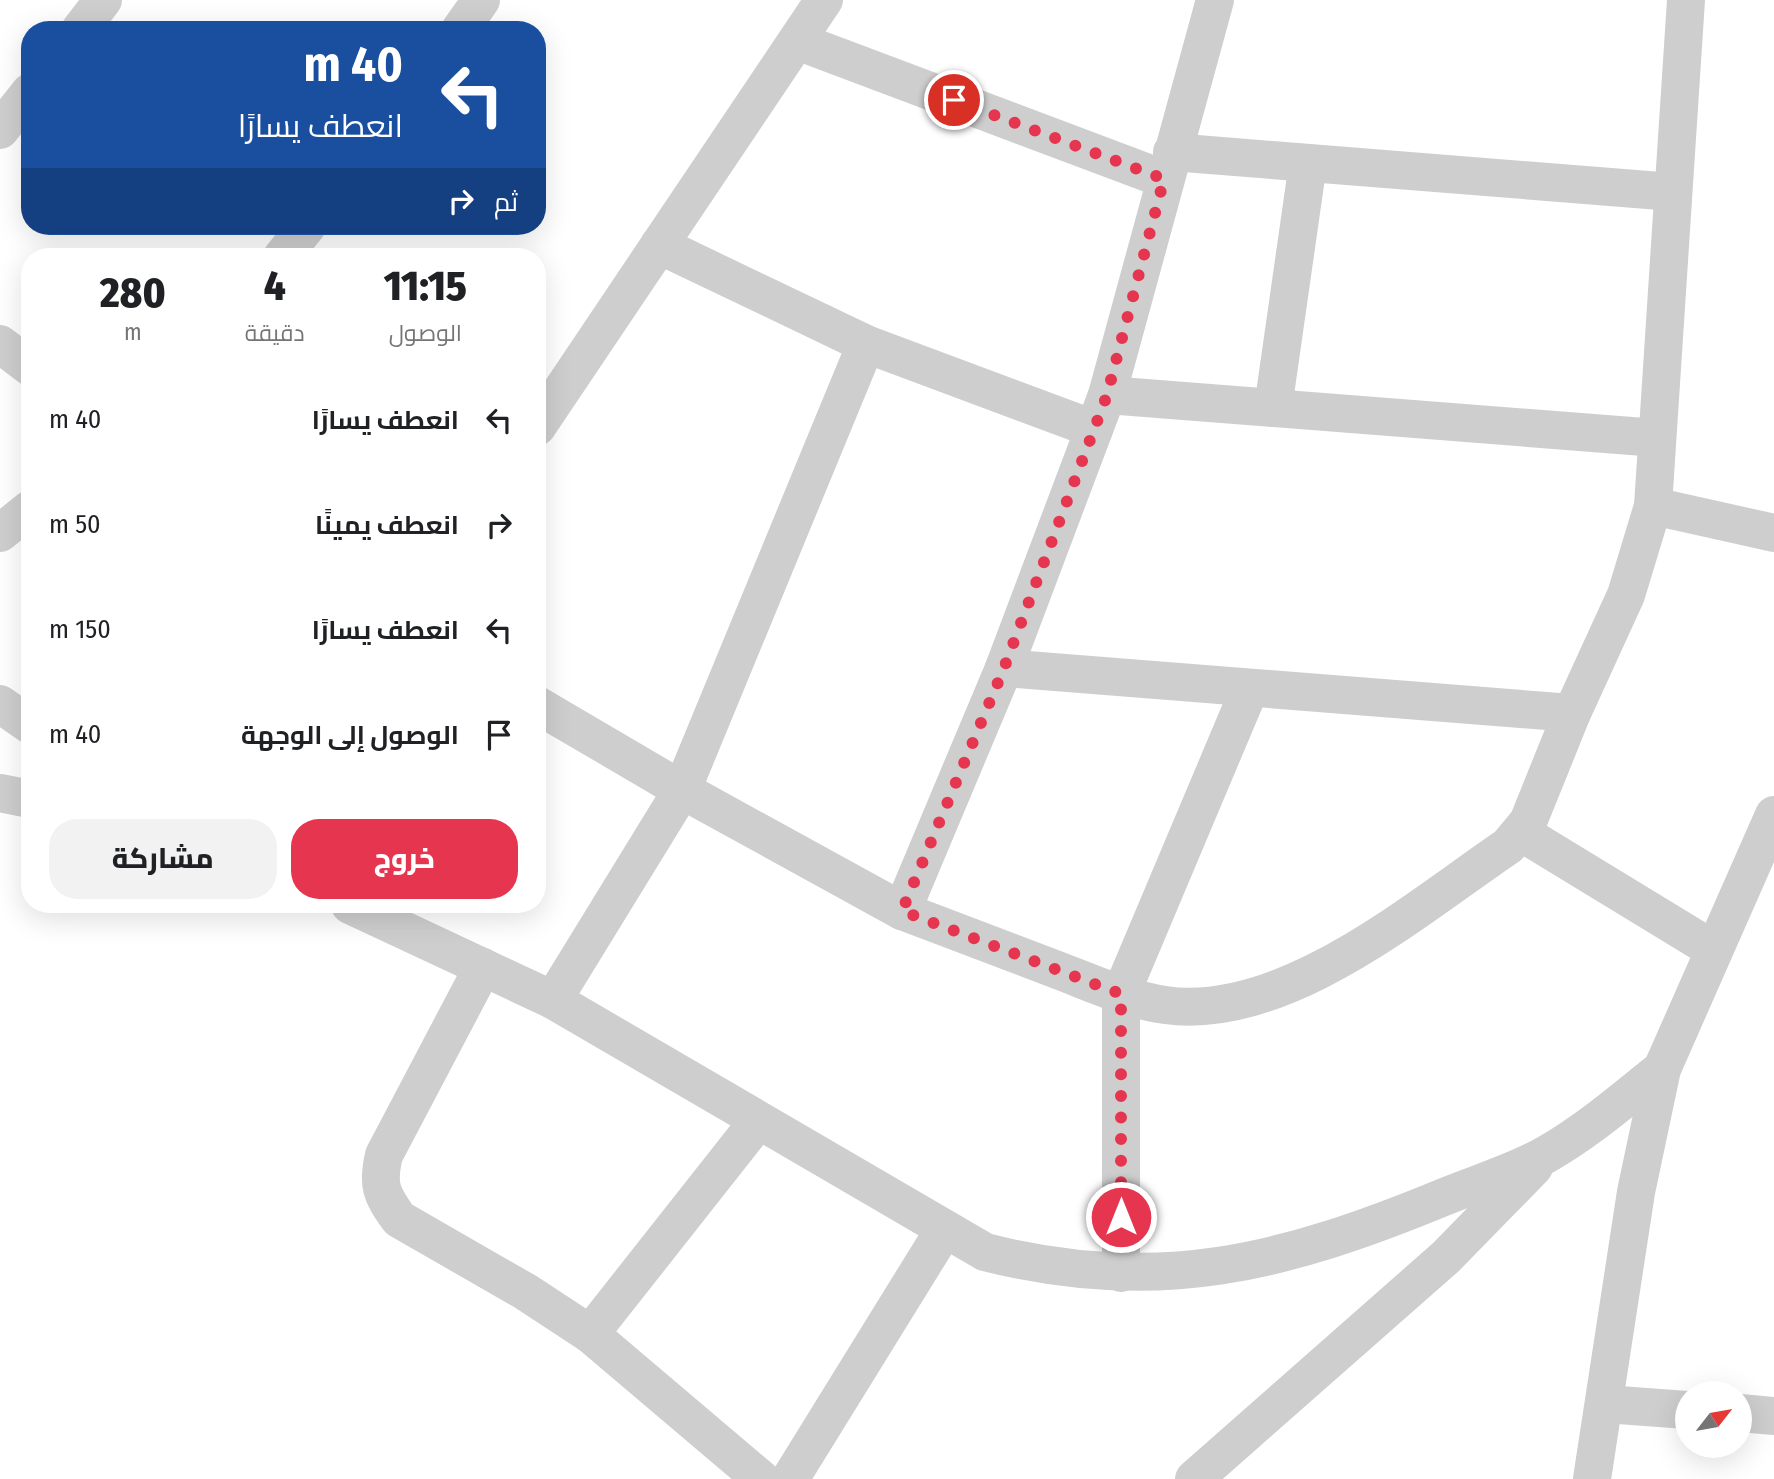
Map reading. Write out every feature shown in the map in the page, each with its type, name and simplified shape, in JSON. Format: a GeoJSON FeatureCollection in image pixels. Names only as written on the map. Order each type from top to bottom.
{"type":"FeatureCollection","features":[{"type":"Feature","properties":{"kind":"street"},"geometry":{"type":"LineString","coordinates":[[87,21],[103,0]]}},
{"type":"Feature","properties":{"kind":"street"},"geometry":{"type":"LineString","coordinates":[[466,21],[481,0]]}},
{"type":"Feature","properties":{"kind":"street"},"geometry":{"type":"LineString","coordinates":[[546,414],[824,0]]}},
{"type":"Feature","properties":{"kind":"street"},"geometry":{"type":"LineString","coordinates":[[902,911],[1004,668],[1101,412],[1215,0]]}},
{"type":"Feature","properties":{"kind":"street"},"geometry":{"type":"LineString","coordinates":[[546,710],[682,790],[902,911],[1121,994],[1167,1005],[1215,1006],[1254,998],[1327,968],[1522,833],[1572,713],[1626,595],[1653,506],[1686,0]]}},
{"type":"Feature","properties":{"kind":"street"},"geometry":{"type":"LineString","coordinates":[[797,41],[1168,166],[1308,163],[1673,192]]}},
{"type":"Feature","properties":{"kind":"street"},"geometry":{"type":"LineString","coordinates":[[0,130],[21,103]]}},
{"type":"Feature","properties":{"kind":"street"},"geometry":{"type":"LineString","coordinates":[[1273,408],[1308,163]]}},
{"type":"Feature","properties":{"kind":"street"},"geometry":{"type":"LineString","coordinates":[[659,245],[866,344],[1101,412],[1273,408],[1657,438]]}},
{"type":"Feature","properties":{"kind":"street"},"geometry":{"type":"LineString","coordinates":[[0,344],[21,360]]}},
{"type":"Feature","properties":{"kind":"street"},"geometry":{"type":"LineString","coordinates":[[553,1000],[682,790],[866,344]]}},
{"type":"Feature","properties":{"kind":"street"},"geometry":{"type":"LineString","coordinates":[[1653,506],[1774,533]]}},
{"type":"Feature","properties":{"kind":"street"},"geometry":{"type":"LineString","coordinates":[[0,533],[21,516]]}},
{"type":"Feature","properties":{"kind":"street"},"geometry":{"type":"LineString","coordinates":[[1004,668],[1572,713]]}},
{"type":"Feature","properties":{"kind":"street"},"geometry":{"type":"LineString","coordinates":[[1121,1273],[1121,994],[1250,688]]}},
{"type":"Feature","properties":{"kind":"street"},"geometry":{"type":"LineString","coordinates":[[0,704],[21,719]]}},
{"type":"Feature","properties":{"kind":"street"},"geometry":{"type":"LineString","coordinates":[[0,793],[21,797]]}},
{"type":"Feature","properties":{"kind":"street"},"geometry":{"type":"LineString","coordinates":[[1588,1477],[1605,1404],[1636,1192],[1662,1069],[1774,815]]}},
{"type":"Feature","properties":{"kind":"street"},"geometry":{"type":"LineString","coordinates":[[1522,833],[1714,950]]}},
{"type":"Feature","properties":{"kind":"street"},"geometry":{"type":"LineString","coordinates":[[367,913],[553,1000],[985,1252],[1039,1265],[1121,1273],[1209,1269],[1293,1252],[1386,1221],[1545,1155],[1583,1131],[1662,1069]]}},
{"type":"Feature","properties":{"kind":"street"},"geometry":{"type":"LineString","coordinates":[[483,967],[384,1155],[378,1178],[399,1219],[526,1292],[590,1334],[761,1479]]}},
{"type":"Feature","properties":{"kind":"street"},"geometry":{"type":"LineString","coordinates":[[590,1334],[758,1121]]}},
{"type":"Feature","properties":{"kind":"street"},"geometry":{"type":"LineString","coordinates":[[1194,1479],[1446,1257],[1545,1155]]}},
{"type":"Feature","properties":{"kind":"street"},"geometry":{"type":"LineString","coordinates":[[790,1479],[944,1230]]}},
{"type":"Feature","properties":{"kind":"street"},"geometry":{"type":"LineString","coordinates":[[1605,1404],[1675,1408]]}},
{"type":"Feature","properties":{"kind":"street"},"geometry":{"type":"LineString","coordinates":[[1752,1414],[1774,1416]]}},
{"type":"Feature","properties":{"kind":"route"},"geometry":{"type":"LineString","coordinates":[[954,100],[1164,179],[1107,395],[1004,668],[902,911],[1121,994],[1121,1217]]}}]}
